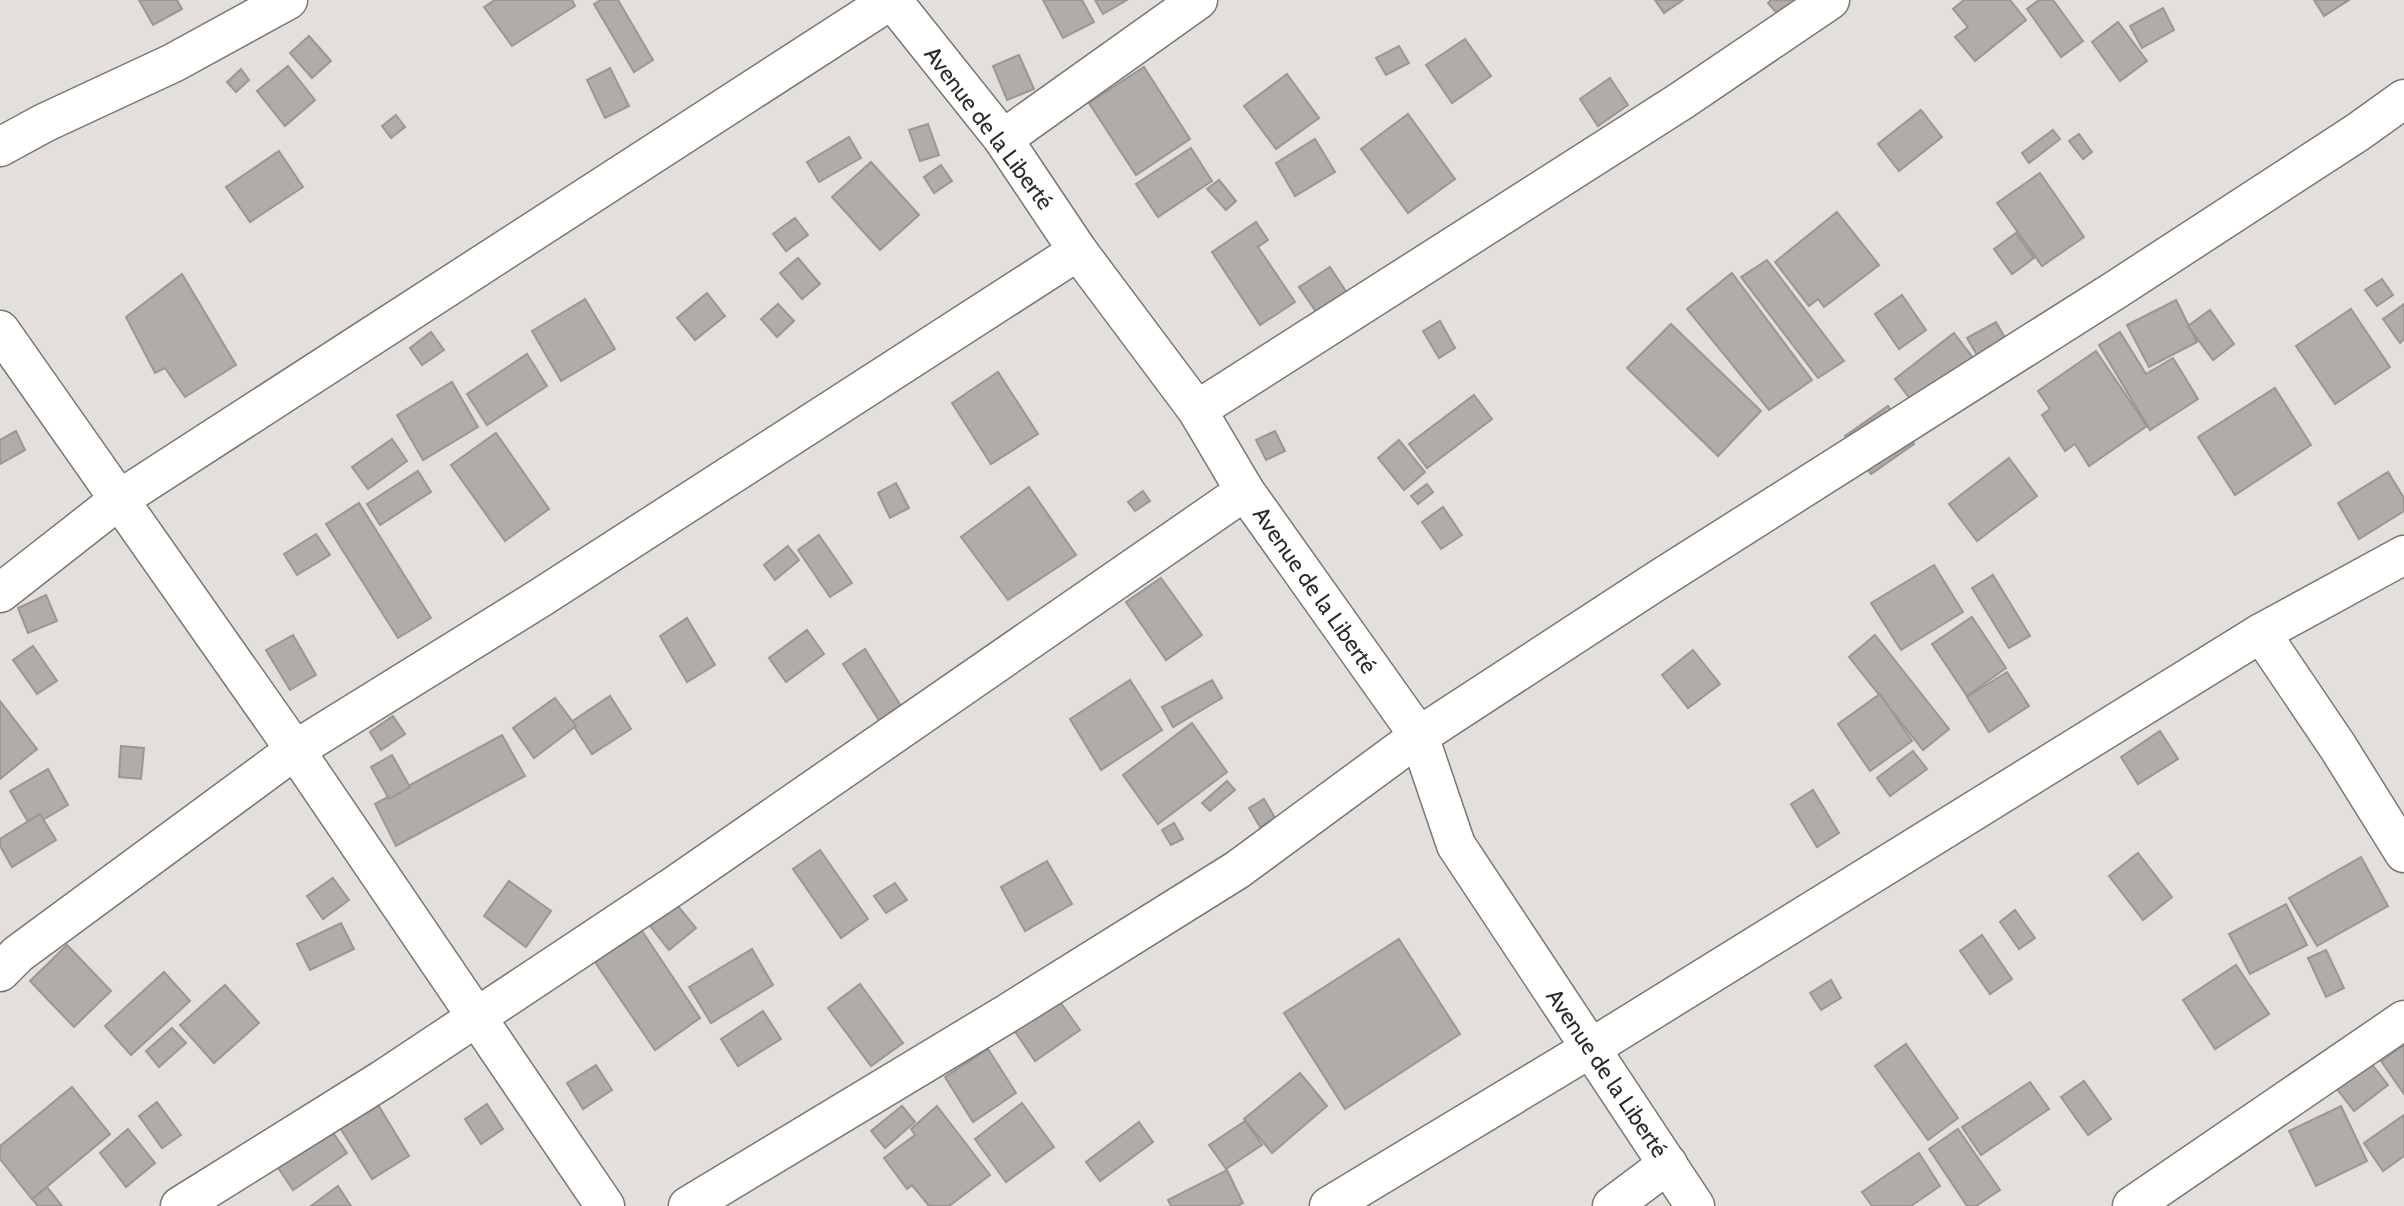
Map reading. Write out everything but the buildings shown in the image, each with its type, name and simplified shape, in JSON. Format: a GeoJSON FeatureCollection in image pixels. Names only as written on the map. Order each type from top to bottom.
{"type":"FeatureCollection","features":[{"type":"Feature","properties":{"kind":"street"},"geometry":{"type":"LineString","coordinates":[[0,147],[44,122],[173,63],[288,0]]}},
{"type":"Feature","properties":{"kind":"street"},"geometry":{"type":"LineString","coordinates":[[0,593],[120,499],[891,0]]}},
{"type":"Feature","properties":{"kind":"street","name":"Avenue de la Liberté"},"geometry":{"type":"LineString","coordinates":[[891,0],[1003,139],[1078,251],[1198,410],[1245,491],[1419,736],[1456,845],[1695,1206]]}},
{"type":"Feature","properties":{"kind":"street"},"geometry":{"type":"LineString","coordinates":[[1003,139],[1198,0]]}},
{"type":"Feature","properties":{"kind":"street"},"geometry":{"type":"LineString","coordinates":[[1198,410],[1681,101],[1829,0]]}},
{"type":"Feature","properties":{"kind":"street"},"geometry":{"type":"LineString","coordinates":[[688,1206],[1008,1013],[1237,870],[1419,736],[1658,580],[2117,289],[2358,132],[2404,99]]}},
{"type":"Feature","properties":{"kind":"street"},"geometry":{"type":"LineString","coordinates":[[0,972],[28,946],[295,750],[551,590],[1078,251]]}},
{"type":"Feature","properties":{"kind":"street"},"geometry":{"type":"LineString","coordinates":[[0,330],[295,750],[606,1206]]}},
{"type":"Feature","properties":{"kind":"street"},"geometry":{"type":"LineString","coordinates":[[180,1206],[382,1080],[674,886],[1245,491]]}},
{"type":"Feature","properties":{"kind":"street"},"geometry":{"type":"LineString","coordinates":[[1329,1206],[1591,1048],[2261,633],[2404,555]]}},
{"type":"Feature","properties":{"kind":"street"},"geometry":{"type":"LineString","coordinates":[[2261,633],[2338,747],[2404,853]]}},
{"type":"Feature","properties":{"kind":"street"},"geometry":{"type":"LineString","coordinates":[[2132,1206],[2404,1020]]}},
{"type":"Feature","properties":{"kind":"street"},"geometry":{"type":"LineString","coordinates":[[1612,1206],[1668,1164]]}}]}
